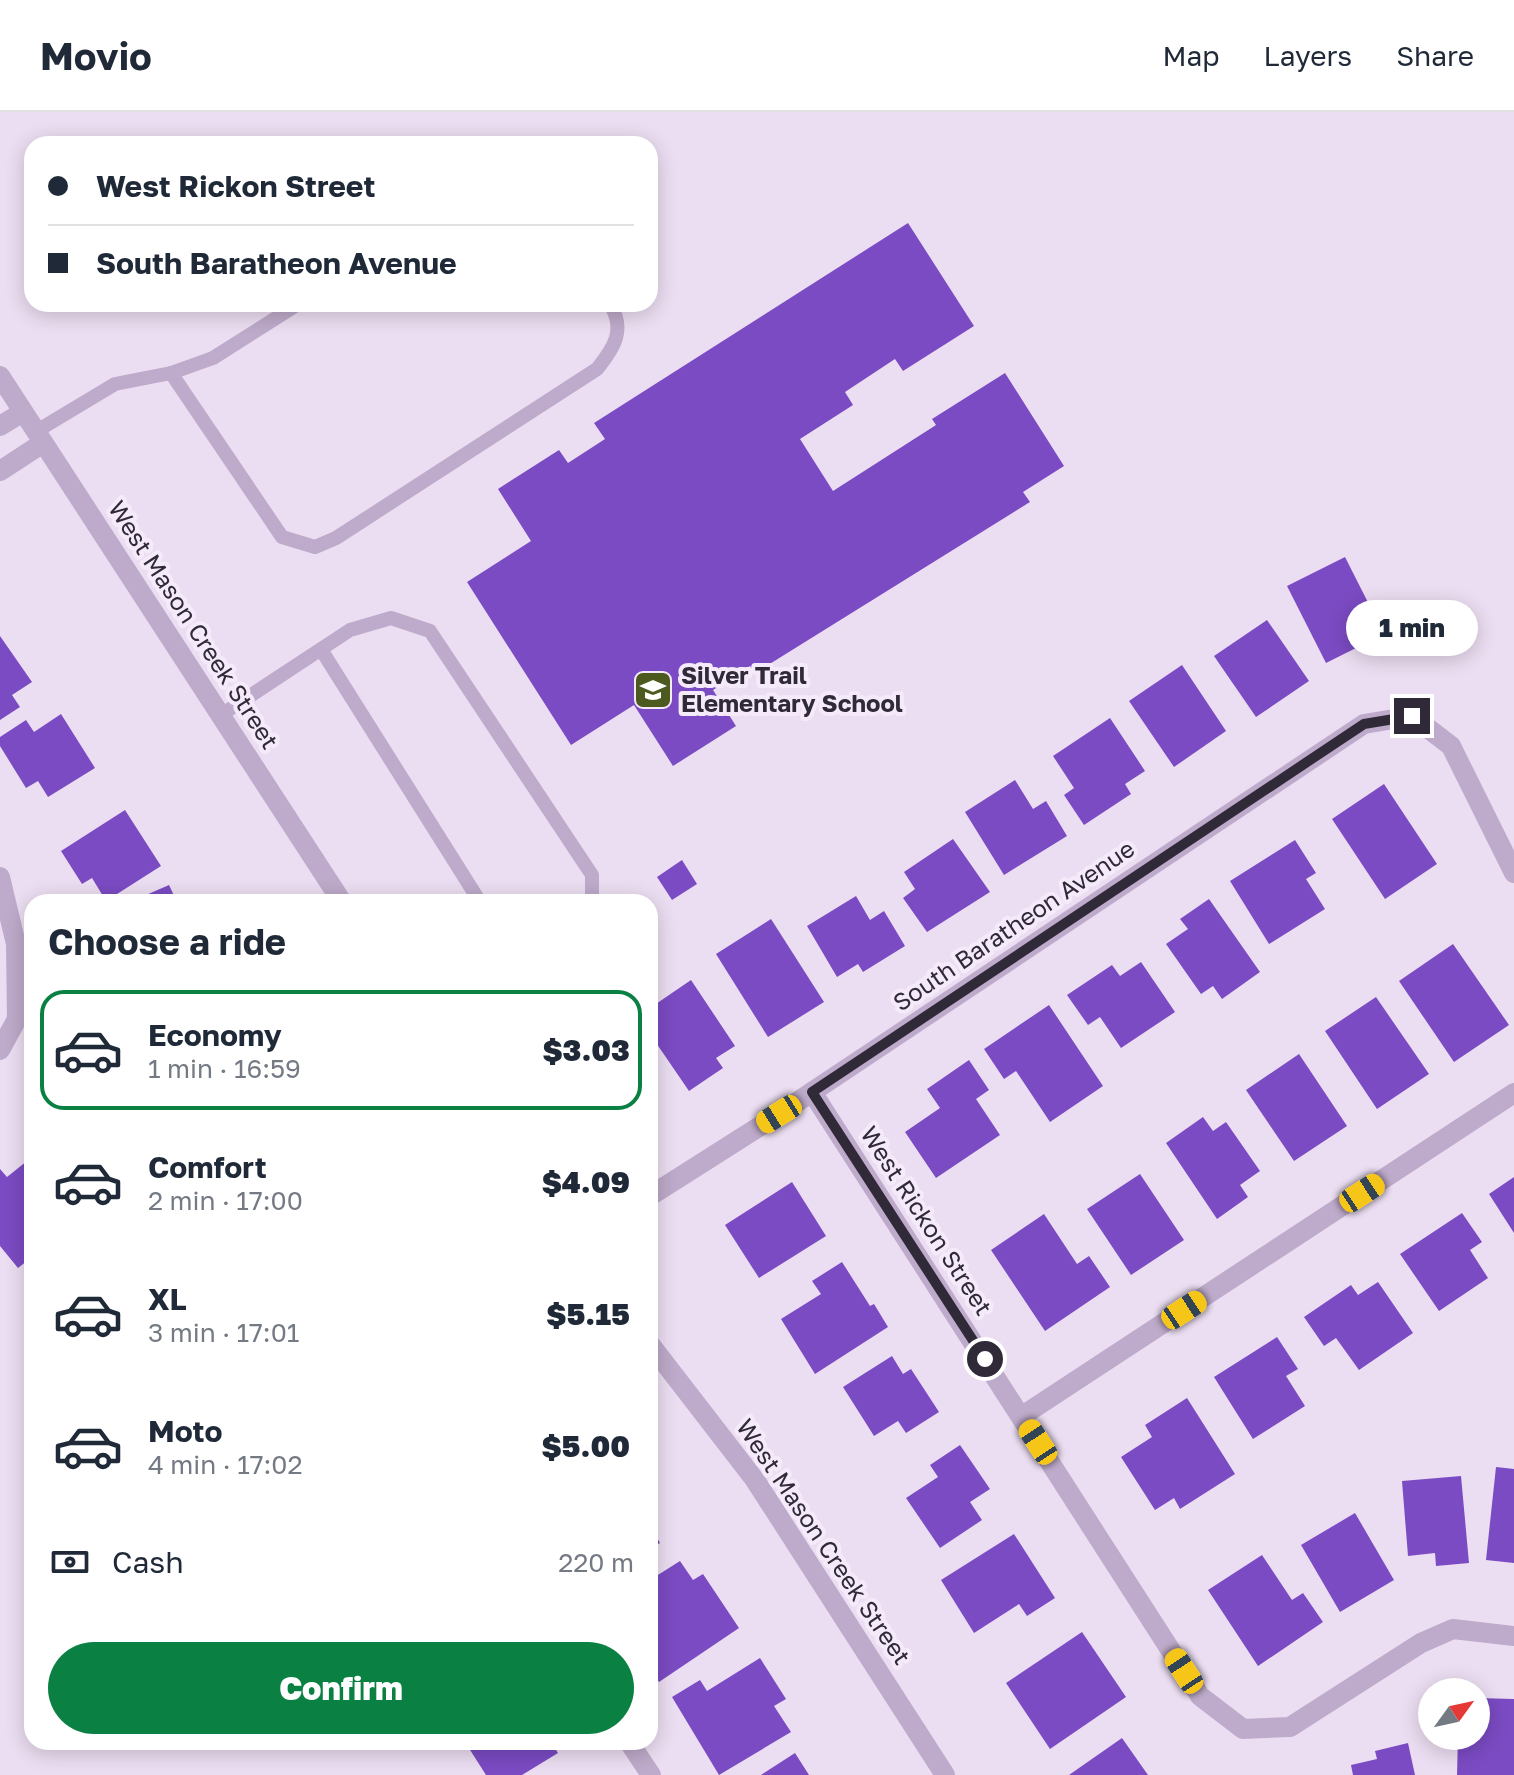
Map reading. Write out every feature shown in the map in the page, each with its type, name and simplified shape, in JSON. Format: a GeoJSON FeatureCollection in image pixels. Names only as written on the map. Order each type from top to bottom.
{"type":"FeatureCollection","features":[{"type":"Feature","properties":{"kind":"street","name":"West Mason Creek Street"},"geometry":{"type":"LineString","coordinates":[[0,376],[337,894]]}},
{"type":"Feature","properties":{"kind":"street"},"geometry":{"type":"LineString","coordinates":[[0,426],[23,412]]}},
{"type":"Feature","properties":{"kind":"street"},"geometry":{"type":"LineString","coordinates":[[0,471],[39,437]]}},
{"type":"Feature","properties":{"kind":"street","name":"South Baratheon Avenue"},"geometry":{"type":"LineString","coordinates":[[658,1191],[812,1092],[1364,724],[1412,716],[1451,746],[1514,873]]}},
{"type":"Feature","properties":{"kind":"street"},"geometry":{"type":"LineString","coordinates":[[0,877],[16,944],[17,1019],[0,1050]]}},
{"type":"Feature","properties":{"kind":"street","name":"West Rickon Street"},"geometry":{"type":"LineString","coordinates":[[812,1092],[1200,1696],[1243,1729],[1290,1727],[1421,1643],[1453,1629],[1514,1636]]}},
{"type":"Feature","properties":{"kind":"street"},"geometry":{"type":"LineString","coordinates":[[1022,1416],[1514,1093]]}},
{"type":"Feature","properties":{"kind":"street","name":"West Mason Creek Street"},"geometry":{"type":"LineString","coordinates":[[658,1354],[755,1480],[945,1775]]}},
{"type":"Feature","properties":{"kind":"street"},"geometry":{"type":"LineString","coordinates":[[634,1750],[651,1775]]}},
{"type":"Feature","properties":{"kind":"lane"},"geometry":{"type":"LineString","coordinates":[[39,437],[115,384],[171,373],[213,358],[285,312]]}},
{"type":"Feature","properties":{"kind":"lane"},"geometry":{"type":"LineString","coordinates":[[171,373],[282,537],[315,547],[336,538],[597,369],[615,346],[618,316],[615,312]]}},
{"type":"Feature","properties":{"kind":"lane"},"geometry":{"type":"LineString","coordinates":[[221,715],[350,630],[391,618],[430,631],[592,875],[592,894]]}},
{"type":"Feature","properties":{"kind":"lane"},"geometry":{"type":"LineString","coordinates":[[322,651],[475,894]]}},
{"type":"Feature","properties":{"kind":"building"},"geometry":{"type":"Polygon","coordinates":[[[908,223],[974,326],[903,371],[895,359],[845,392],[853,405],[800,439],[833,491],[936,425],[932,419],[1005,373],[1064,466],[1023,492],[1030,502],[755,673],[750,666],[713,690],[736,726],[673,766],[634,705],[571,745],[467,582],[531,541],[498,489],[559,450],[568,463],[605,439],[594,423],[908,223]]]}},
{"type":"Feature","properties":{"kind":"building"},"geometry":{"type":"Polygon","coordinates":[[[1345,557],[1384,634],[1326,663],[1287,586],[1345,557]]]}},
{"type":"Feature","properties":{"kind":"building"},"geometry":{"type":"Polygon","coordinates":[[[1267,620],[1309,681],[1256,717],[1214,656],[1267,620]]]}},
{"type":"Feature","properties":{"kind":"building"},"geometry":{"type":"Polygon","coordinates":[[[0,636],[32,682],[12,695],[20,707],[0,720],[0,636]]]}},
{"type":"Feature","properties":{"kind":"building"},"geometry":{"type":"Polygon","coordinates":[[[1182,665],[1226,731],[1174,767],[1129,701],[1182,665]]]}},
{"type":"Feature","properties":{"kind":"building"},"geometry":{"type":"Polygon","coordinates":[[[61,714],[95,768],[48,797],[38,781],[26,788],[0,746],[0,737],[26,720],[34,732],[61,714]]]}},
{"type":"Feature","properties":{"kind":"building"},"geometry":{"type":"Polygon","coordinates":[[[1110,718],[1145,771],[1125,784],[1131,794],[1084,825],[1064,795],[1074,788],[1053,756],[1110,718]]]}},
{"type":"Feature","properties":{"kind":"building"},"geometry":{"type":"Polygon","coordinates":[[[1015,780],[1033,809],[1046,801],[1067,836],[1004,875],[965,812],[1015,780]]]}},
{"type":"Feature","properties":{"kind":"building"},"geometry":{"type":"Polygon","coordinates":[[[1384,784],[1437,864],[1385,899],[1332,819],[1384,784]]]}},
{"type":"Feature","properties":{"kind":"building"},"geometry":{"type":"Polygon","coordinates":[[[125,810],[161,866],[117,894],[102,894],[92,878],[82,884],[61,851],[125,810]]]}},
{"type":"Feature","properties":{"kind":"building"},"geometry":{"type":"Polygon","coordinates":[[[953,839],[990,892],[927,932],[903,898],[915,889],[904,872],[953,839]]]}},
{"type":"Feature","properties":{"kind":"building"},"geometry":{"type":"Polygon","coordinates":[[[1295,840],[1316,873],[1306,879],[1325,909],[1269,944],[1230,881],[1295,840]]]}},
{"type":"Feature","properties":{"kind":"building"},"geometry":{"type":"Polygon","coordinates":[[[682,860],[697,884],[672,900],[657,877],[682,860]]]}},
{"type":"Feature","properties":{"kind":"building"},"geometry":{"type":"Polygon","coordinates":[[[169,885],[173,894],[148,894],[169,885]]]}},
{"type":"Feature","properties":{"kind":"building"},"geometry":{"type":"Polygon","coordinates":[[[856,896],[870,920],[884,911],[905,946],[863,972],[858,964],[837,977],[807,926],[856,896]]]}},
{"type":"Feature","properties":{"kind":"building"},"geometry":{"type":"Polygon","coordinates":[[[1209,899],[1260,972],[1222,999],[1213,986],[1201,994],[1166,944],[1188,929],[1180,919],[1209,899]]]}},
{"type":"Feature","properties":{"kind":"building"},"geometry":{"type":"Polygon","coordinates":[[[771,919],[824,1002],[768,1037],[716,954],[771,919]]]}},
{"type":"Feature","properties":{"kind":"building"},"geometry":{"type":"Polygon","coordinates":[[[1453,944],[1509,1025],[1454,1062],[1399,981],[1453,944]]]}},
{"type":"Feature","properties":{"kind":"building"},"geometry":{"type":"Polygon","coordinates":[[[1141,962],[1175,1012],[1121,1048],[1100,1017],[1088,1025],[1067,995],[1112,965],[1120,976],[1141,962]]]}},
{"type":"Feature","properties":{"kind":"building"},"geometry":{"type":"Polygon","coordinates":[[[691,980],[735,1046],[716,1058],[723,1068],[689,1091],[658,1046],[658,1003],[691,980]]]}},
{"type":"Feature","properties":{"kind":"building"},"geometry":{"type":"Polygon","coordinates":[[[1376,997],[1429,1074],[1377,1109],[1325,1031],[1376,997]]]}},
{"type":"Feature","properties":{"kind":"building"},"geometry":{"type":"Polygon","coordinates":[[[1049,1005],[1103,1086],[1050,1122],[1016,1071],[1004,1079],[984,1049],[1049,1005]]]}},
{"type":"Feature","properties":{"kind":"building"},"geometry":{"type":"Polygon","coordinates":[[[1299,1054],[1347,1126],[1294,1161],[1246,1090],[1299,1054]]]}},
{"type":"Feature","properties":{"kind":"building"},"geometry":{"type":"Polygon","coordinates":[[[969,1060],[989,1090],[976,1099],[1000,1135],[936,1178],[905,1132],[940,1108],[927,1089],[969,1060]]]}},
{"type":"Feature","properties":{"kind":"building"},"geometry":{"type":"Polygon","coordinates":[[[1203,1117],[1213,1131],[1226,1122],[1260,1171],[1240,1185],[1248,1197],[1217,1219],[1166,1143],[1203,1117]]]}},
{"type":"Feature","properties":{"kind":"building"},"geometry":{"type":"Polygon","coordinates":[[[24,1163],[24,1263],[18,1268],[0,1246],[0,1169],[7,1177],[24,1163]]]}},
{"type":"Feature","properties":{"kind":"building"},"geometry":{"type":"Polygon","coordinates":[[[1140,1174],[1184,1240],[1131,1275],[1087,1209],[1140,1174]]]}},
{"type":"Feature","properties":{"kind":"building"},"geometry":{"type":"Polygon","coordinates":[[[1514,1177],[1514,1233],[1489,1194],[1514,1177]]]}},
{"type":"Feature","properties":{"kind":"building"},"geometry":{"type":"Polygon","coordinates":[[[792,1182],[826,1236],[759,1278],[725,1225],[792,1182]]]}},
{"type":"Feature","properties":{"kind":"building"},"geometry":{"type":"Polygon","coordinates":[[[1462,1213],[1482,1242],[1470,1250],[1488,1278],[1439,1311],[1400,1254],[1462,1213]]]}},
{"type":"Feature","properties":{"kind":"building"},"geometry":{"type":"Polygon","coordinates":[[[1044,1214],[1077,1264],[1089,1256],[1110,1287],[1045,1331],[991,1250],[1044,1214]]]}},
{"type":"Feature","properties":{"kind":"building"},"geometry":{"type":"Polygon","coordinates":[[[842,1262],[870,1306],[874,1304],[888,1327],[815,1374],[781,1319],[821,1294],[812,1281],[842,1262]]]}},
{"type":"Feature","properties":{"kind":"building"},"geometry":{"type":"Polygon","coordinates":[[[1378,1282],[1413,1333],[1359,1370],[1336,1338],[1324,1346],[1304,1317],[1351,1285],[1358,1295],[1378,1282]]]}},
{"type":"Feature","properties":{"kind":"building"},"geometry":{"type":"Polygon","coordinates":[[[1277,1337],[1298,1369],[1286,1376],[1305,1406],[1253,1439],[1214,1377],[1277,1337]]]}},
{"type":"Feature","properties":{"kind":"building"},"geometry":{"type":"Polygon","coordinates":[[[892,1356],[903,1374],[911,1369],[939,1412],[906,1433],[898,1421],[874,1436],[843,1387],[892,1356]]]}},
{"type":"Feature","properties":{"kind":"building"},"geometry":{"type":"Polygon","coordinates":[[[1187,1398],[1235,1474],[1180,1509],[1174,1498],[1155,1510],[1121,1457],[1152,1437],[1145,1425],[1187,1398]]]}},
{"type":"Feature","properties":{"kind":"building"},"geometry":{"type":"Polygon","coordinates":[[[960,1445],[990,1489],[970,1502],[982,1520],[940,1548],[906,1498],[938,1477],[930,1465],[960,1445]]]}},
{"type":"Feature","properties":{"kind":"building"},"geometry":{"type":"Polygon","coordinates":[[[1496,1467],[1514,1469],[1514,1563],[1486,1560],[1496,1467]]]}},
{"type":"Feature","properties":{"kind":"building"},"geometry":{"type":"Polygon","coordinates":[[[1461,1476],[1469,1563],[1436,1566],[1435,1553],[1408,1556],[1402,1481],[1461,1476]]]}},
{"type":"Feature","properties":{"kind":"building"},"geometry":{"type":"Polygon","coordinates":[[[1355,1513],[1394,1580],[1340,1612],[1301,1545],[1355,1513]]]}},
{"type":"Feature","properties":{"kind":"building"},"geometry":{"type":"Polygon","coordinates":[[[1014,1534],[1055,1598],[1027,1616],[1019,1604],[974,1633],[941,1580],[1014,1534]]]}},
{"type":"Feature","properties":{"kind":"building"},"geometry":{"type":"Polygon","coordinates":[[[1262,1555],[1292,1600],[1303,1593],[1323,1622],[1258,1666],[1208,1590],[1262,1555]]]}},
{"type":"Feature","properties":{"kind":"building"},"geometry":{"type":"Polygon","coordinates":[[[680,1561],[693,1580],[703,1574],[739,1628],[659,1682],[658,1681],[658,1575],[680,1561]]]}},
{"type":"Feature","properties":{"kind":"building"},"geometry":{"type":"Polygon","coordinates":[[[1082,1632],[1126,1697],[1050,1749],[1006,1683],[1082,1632]]]}},
{"type":"Feature","properties":{"kind":"building"},"geometry":{"type":"Polygon","coordinates":[[[760,1658],[786,1699],[774,1706],[791,1732],[719,1775],[672,1697],[700,1680],[707,1691],[760,1658]]]}},
{"type":"Feature","properties":{"kind":"building"},"geometry":{"type":"Polygon","coordinates":[[[1490,1698],[1514,1699],[1514,1775],[1457,1775],[1458,1750],[1490,1750],[1490,1698]]]}},
{"type":"Feature","properties":{"kind":"building"},"geometry":{"type":"Polygon","coordinates":[[[1122,1738],[1148,1775],[1069,1775],[1122,1738]]]}},
{"type":"Feature","properties":{"kind":"building"},"geometry":{"type":"Polygon","coordinates":[[[1408,1743],[1415,1775],[1353,1775],[1351,1765],[1377,1759],[1375,1751],[1408,1743]]]}},
{"type":"Feature","properties":{"kind":"building"},"geometry":{"type":"Polygon","coordinates":[[[470,1750],[556,1750],[558,1753],[522,1775],[486,1775],[470,1750]]]}},
{"type":"Feature","properties":{"kind":"building"},"geometry":{"type":"Polygon","coordinates":[[[795,1753],[809,1775],[761,1775],[795,1753]]]}},
{"type":"Feature","properties":{"kind":"place","name":"Silver Trail Elementary School"},"geometry":{"type":"Point","coordinates":[653,690]}},
{"type":"Feature","properties":{"kind":"route"},"geometry":{"type":"LineString","coordinates":[[985,1359],[812,1092],[1364,724],[1412,716]]}}]}
